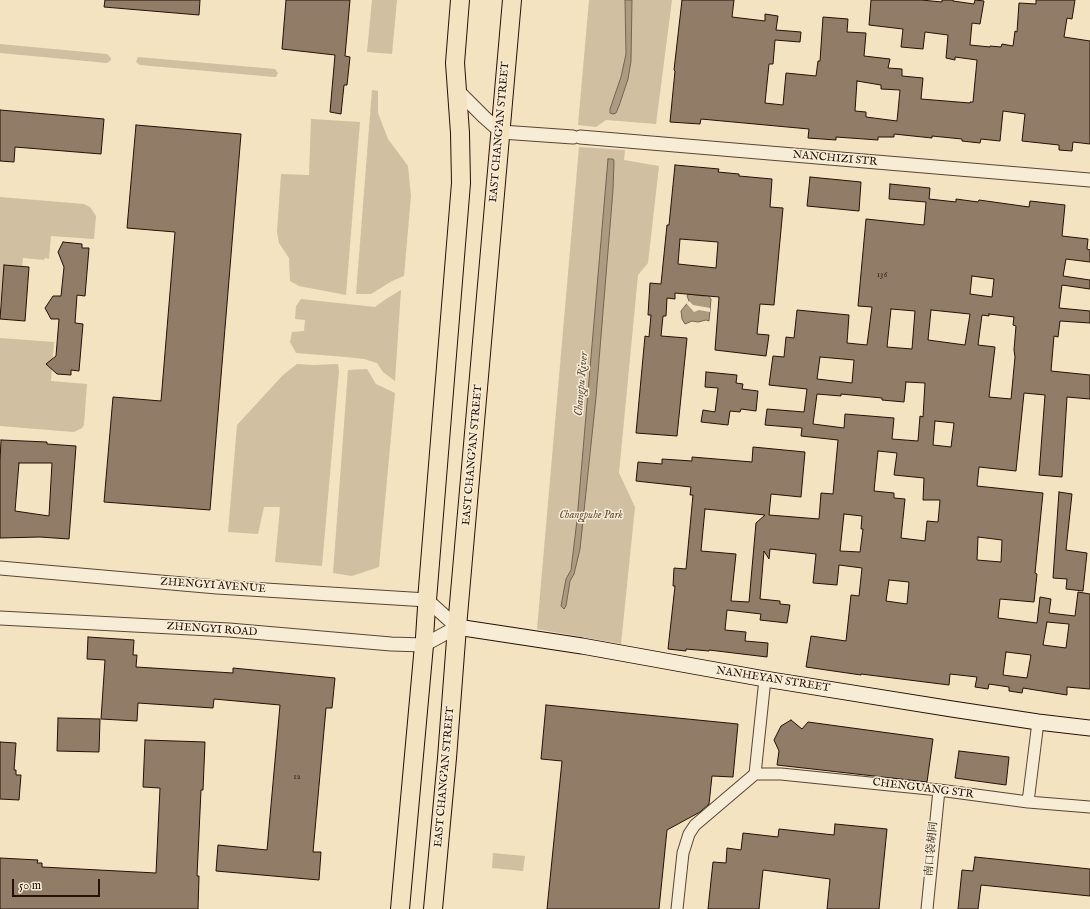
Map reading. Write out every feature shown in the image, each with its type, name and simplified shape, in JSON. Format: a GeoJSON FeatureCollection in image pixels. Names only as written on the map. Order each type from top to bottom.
{"type":"FeatureCollection","features":[{"type":"Feature","properties":{"kind":"highway"},"geometry":{"type":"LineString","coordinates":[[427,600],[461,183],[458,92],[455,60],[460,0]]}},
{"type":"Feature","properties":{"kind":"highway","name":"EAST CHANG'AN STREET"},"geometry":{"type":"LineString","coordinates":[[433,909],[448,758],[457,627],[512,0]]}},
{"type":"Feature","properties":{"kind":"highway"},"geometry":{"type":"LineString","coordinates":[[400,909],[424,645]]}},
{"type":"Feature","properties":{"kind":"main road"},"geometry":{"type":"LineString","coordinates":[[424,645],[427,600]]}},
{"type":"Feature","properties":{"kind":"main road","name":"NANHEYAN STREET"},"geometry":{"type":"LineString","coordinates":[[457,627],[582,646],[765,679],[1038,722],[1090,728]]}},
{"type":"Feature","properties":{"kind":"street"},"geometry":{"type":"LineString","coordinates":[[458,92],[501,132]]}},
{"type":"Feature","properties":{"kind":"street","name":"NANCHIZI STR"},"geometry":{"type":"LineString","coordinates":[[501,132],[1090,180]]}},
{"type":"Feature","properties":{"kind":"street","name":"ZHENGYI AVENUE"},"geometry":{"type":"LineString","coordinates":[[0,568],[217,587],[427,600]]}},
{"type":"Feature","properties":{"kind":"street"},"geometry":{"type":"LineString","coordinates":[[424,645],[457,627],[427,600]]}},
{"type":"Feature","properties":{"kind":"street","name":"ZHENGYI ROAD"},"geometry":{"type":"LineString","coordinates":[[0,618],[229,630],[391,644],[424,645]]}},
{"type":"Feature","properties":{"kind":"street"},"geometry":{"type":"LineString","coordinates":[[677,909],[683,853],[689,834],[695,825],[755,774],[765,679]]}},
{"type":"Feature","properties":{"kind":"street"},"geometry":{"type":"LineString","coordinates":[[1028,802],[1038,722]]}},
{"type":"Feature","properties":{"kind":"street","name":"CHENGUANG STR"},"geometry":{"type":"LineString","coordinates":[[755,774],[781,774],[939,790],[1028,802],[1090,807]]}},
{"type":"Feature","properties":{"kind":"street","name":"南口袋胡同"},"geometry":{"type":"LineString","coordinates":[[927,909],[939,790]]}},
{"type":"Feature","properties":{"kind":"green space"},"geometry":{"type":"Polygon","coordinates":[[[372,0],[397,0],[392,54],[367,52],[372,0]]]}},
{"type":"Feature","properties":{"kind":"green space"},"geometry":{"type":"Polygon","coordinates":[[[589,0],[672,0],[656,124],[606,120],[596,127],[578,125],[589,0]]]}},
{"type":"Feature","properties":{"kind":"green space"},"geometry":{"type":"Polygon","coordinates":[[[0,44],[107,54],[111,60],[107,63],[0,53],[0,44]]]}},
{"type":"Feature","properties":{"kind":"green space"},"geometry":{"type":"Polygon","coordinates":[[[138,57],[275,69],[278,73],[276,77],[274,77],[140,65],[136,62],[138,57]]]}},
{"type":"Feature","properties":{"kind":"green space"},"geometry":{"type":"Polygon","coordinates":[[[372,90],[378,91],[378,113],[388,139],[408,166],[411,196],[404,276],[392,281],[371,294],[356,294],[372,90]]]}},
{"type":"Feature","properties":{"kind":"green space"},"geometry":{"type":"Polygon","coordinates":[[[311,119],[360,122],[346,295],[299,286],[290,281],[289,258],[279,243],[277,232],[281,174],[309,175],[311,119]]]}},
{"type":"Feature","properties":{"kind":"green space","name":"Changpuhe Park"},"geometry":{"type":"Polygon","coordinates":[[[579,147],[625,150],[624,160],[659,166],[648,263],[638,275],[619,473],[635,507],[621,644],[537,629],[579,147]]]}},
{"type":"Feature","properties":{"kind":"green space"},"geometry":{"type":"Polygon","coordinates":[[[0,197],[84,204],[90,207],[96,216],[94,239],[51,236],[49,259],[23,258],[22,267],[4,266],[0,309],[0,197]]]}},
{"type":"Feature","properties":{"kind":"green space"},"geometry":{"type":"Polygon","coordinates":[[[401,290],[395,381],[383,372],[377,363],[364,359],[296,353],[290,342],[292,332],[304,331],[305,320],[295,319],[296,306],[301,299],[375,307],[401,290]]]}},
{"type":"Feature","properties":{"kind":"green space"},"geometry":{"type":"Polygon","coordinates":[[[0,338],[54,342],[51,381],[87,384],[84,425],[82,428],[74,432],[0,426],[0,338]]]}},
{"type":"Feature","properties":{"kind":"green space"},"geometry":{"type":"Polygon","coordinates":[[[297,364],[338,364],[339,371],[322,566],[275,562],[280,507],[264,507],[258,534],[228,532],[237,425],[283,375],[297,364]]]}},
{"type":"Feature","properties":{"kind":"green space"},"geometry":{"type":"Polygon","coordinates":[[[367,369],[376,384],[395,393],[379,567],[352,576],[333,573],[348,370],[367,369]]]}},
{"type":"Feature","properties":{"kind":"green space"},"geometry":{"type":"Polygon","coordinates":[[[493,853],[525,856],[523,871],[492,868],[493,853]]]}},
{"type":"Feature","properties":{"kind":"shaded area"},"geometry":{"type":"Polygon","coordinates":[[[625,0],[632,0],[631,61],[628,79],[619,106],[616,113],[613,114],[610,113],[610,109],[621,77],[626,54],[625,0]]]}},
{"type":"Feature","properties":{"kind":"shaded area"},"geometry":{"type":"Polygon","coordinates":[[[608,159],[613,159],[614,161],[613,190],[596,397],[580,549],[574,574],[570,581],[566,606],[564,609],[561,606],[566,579],[571,570],[577,520],[608,159]]]}},
{"type":"Feature","properties":{"kind":"shaded area"},"geometry":{"type":"Polygon","coordinates":[[[688,294],[708,295],[711,299],[709,321],[692,321],[685,324],[682,319],[681,311],[689,301],[687,296],[688,294]]]}},
{"type":"Feature","properties":{"kind":"pier"},"geometry":{"type":"Polygon","coordinates":[[[689,301],[693,305],[710,308],[710,312],[699,310],[694,312],[686,303],[689,301]]]}},
{"type":"Feature","properties":{"kind":"building"},"geometry":{"type":"Polygon","coordinates":[[[105,0],[200,0],[199,15],[104,7],[105,0]]]}},
{"type":"Feature","properties":{"kind":"building"},"geometry":{"type":"Polygon","coordinates":[[[286,0],[350,0],[345,56],[350,57],[347,85],[344,85],[341,114],[330,112],[335,55],[282,49],[286,0]]]}},
{"type":"Feature","properties":{"kind":"building"},"geometry":{"type":"Polygon","coordinates":[[[682,0],[734,0],[732,17],[765,21],[765,14],[778,16],[776,30],[801,32],[800,42],[775,40],[773,64],[769,64],[765,103],[783,105],[786,73],[816,76],[818,61],[820,61],[823,17],[848,19],[847,32],[866,33],[864,56],[890,59],[888,68],[902,69],[902,76],[923,78],[921,99],[970,103],[973,102],[977,60],[955,57],[955,60],[946,58],[948,35],[925,32],[923,49],[901,47],[903,29],[869,25],[871,0],[921,0],[942,2],[942,0],[953,0],[974,4],[975,0],[984,1],[980,24],[972,23],[970,45],[1001,47],[1002,44],[1013,46],[1015,31],[1017,32],[1019,3],[1036,4],[1036,0],[1075,0],[1072,19],[1067,18],[1064,37],[1090,41],[1090,144],[1073,142],[1072,151],[1059,150],[1059,145],[1022,141],[1025,114],[1003,111],[1000,141],[981,139],[980,143],[962,141],[962,139],[932,136],[932,138],[894,134],[894,137],[878,137],[878,140],[836,137],[836,140],[808,138],[809,129],[701,119],[700,124],[670,122],[682,0]],[[857,81],[855,111],[866,112],[866,117],[897,121],[900,90],[881,89],[881,85],[857,81]]]}},
{"type":"Feature","properties":{"kind":"building"},"geometry":{"type":"Polygon","coordinates":[[[0,110],[104,119],[101,154],[15,147],[14,162],[0,161],[0,110]]]}},
{"type":"Feature","properties":{"kind":"building"},"geometry":{"type":"Polygon","coordinates":[[[136,125],[241,134],[210,510],[104,502],[113,397],[161,401],[175,232],[127,228],[136,125]]]}},
{"type":"Feature","properties":{"kind":"building"},"geometry":{"type":"Polygon","coordinates":[[[675,165],[719,169],[718,172],[739,174],[739,176],[772,179],[770,207],[783,208],[774,305],[760,304],[757,334],[769,335],[766,356],[715,350],[719,297],[675,293],[675,299],[667,298],[666,316],[663,316],[661,336],[687,338],[677,436],[636,433],[645,336],[649,337],[651,315],[648,315],[650,283],[661,284],[667,225],[669,225],[675,165]],[[680,239],[678,264],[716,268],[718,242],[680,239]]]}},
{"type":"Feature","properties":{"kind":"building"},"geometry":{"type":"Polygon","coordinates":[[[810,177],[861,182],[859,211],[807,206],[810,177]]]}},
{"type":"Feature","properties":{"kind":"building"},"geometry":{"type":"Polygon","coordinates":[[[890,184],[930,188],[929,199],[956,202],[956,199],[978,202],[979,200],[1029,207],[1030,201],[1065,205],[1062,236],[1088,239],[1087,249],[1090,250],[1090,262],[1066,259],[1063,276],[1090,280],[1090,289],[1062,285],[1059,308],[1090,311],[1090,323],[1060,321],[1058,337],[1054,336],[1051,371],[1090,375],[1090,399],[1067,397],[1062,477],[1039,475],[1045,395],[1024,393],[1016,471],[979,467],[977,486],[1043,493],[1035,573],[1037,574],[1034,602],[1000,599],[998,618],[1037,623],[1040,597],[1051,599],[1049,613],[1075,616],[1078,592],[1090,594],[1090,689],[1067,687],[1067,695],[1023,688],[1022,693],[1009,691],[1009,687],[989,684],[988,689],[975,687],[977,677],[950,674],[949,685],[806,667],[811,636],[846,641],[851,595],[859,596],[862,568],[839,565],[837,585],[813,583],[816,554],[770,549],[769,559],[764,551],[760,599],[780,601],[780,604],[790,605],[787,623],[760,620],[761,614],[727,610],[725,630],[746,632],[745,641],[768,643],[767,657],[709,650],[686,649],[686,651],[668,649],[675,586],[673,586],[674,568],[686,569],[693,495],[690,495],[691,487],[636,481],[638,462],[662,464],[662,459],[692,461],[692,457],[752,462],[753,447],[805,452],[801,497],[771,494],[769,515],[819,519],[821,493],[833,494],[838,440],[801,436],[802,428],[765,425],[767,409],[804,412],[807,389],[769,385],[773,356],[784,357],[786,337],[794,338],[797,310],[849,315],[847,343],[867,345],[872,307],[858,306],[866,219],[924,225],[926,202],[889,199],[890,184]],[[972,276],[970,294],[992,297],[994,279],[972,276]],[[891,309],[887,347],[912,349],[915,311],[891,309]],[[931,310],[928,340],[965,345],[970,314],[931,310]],[[989,314],[989,316],[982,315],[978,345],[995,347],[989,397],[1011,399],[1015,357],[1014,350],[1016,326],[1013,325],[1014,317],[989,314]],[[820,357],[817,379],[852,383],[854,360],[820,357]],[[906,382],[904,402],[882,400],[882,398],[841,394],[841,396],[817,394],[813,424],[844,428],[845,414],[894,418],[892,439],[918,441],[920,416],[923,417],[925,383],[906,382]],[[935,421],[933,445],[951,447],[954,423],[935,421]],[[878,451],[874,491],[894,493],[894,498],[905,499],[901,538],[925,541],[927,521],[938,522],[940,500],[923,500],[924,478],[894,475],[897,453],[878,451]],[[705,509],[701,551],[736,554],[731,601],[749,602],[756,523],[765,515],[705,509]],[[844,514],[840,551],[860,552],[863,529],[861,529],[862,516],[844,514]],[[978,537],[977,560],[1001,562],[1002,540],[978,537]],[[889,580],[886,601],[907,604],[909,582],[889,580]],[[1047,622],[1043,645],[1066,648],[1069,624],[1047,622]],[[1006,652],[1003,675],[1027,678],[1031,655],[1006,652]]]}},
{"type":"Feature","properties":{"kind":"building"},"geometry":{"type":"Polygon","coordinates":[[[63,242],[82,244],[82,248],[89,248],[85,296],[77,295],[75,323],[83,324],[79,371],[71,370],[71,375],[57,374],[46,364],[56,356],[59,319],[51,319],[45,308],[53,296],[61,296],[64,267],[58,252],[63,242]]]}},
{"type":"Feature","properties":{"kind":"building"},"geometry":{"type":"Polygon","coordinates":[[[4,265],[29,267],[25,321],[0,319],[4,265]]]}},
{"type":"Feature","properties":{"kind":"building"},"geometry":{"type":"Polygon","coordinates":[[[706,372],[737,375],[736,383],[743,384],[742,389],[758,391],[756,411],[741,409],[740,412],[730,411],[728,425],[701,422],[703,410],[715,412],[718,388],[705,387],[706,372]]]}},
{"type":"Feature","properties":{"kind":"building"},"geometry":{"type":"Polygon","coordinates":[[[1,440],[47,442],[47,444],[76,446],[69,539],[40,537],[0,538],[1,440]],[[19,463],[15,511],[49,516],[52,463],[19,463]]]}},
{"type":"Feature","properties":{"kind":"building"},"geometry":{"type":"Polygon","coordinates":[[[1059,492],[1072,494],[1066,550],[1087,553],[1083,591],[1066,589],[1067,579],[1053,578],[1059,492]]]}},
{"type":"Feature","properties":{"kind":"building"},"geometry":{"type":"Polygon","coordinates":[[[88,637],[134,640],[133,655],[137,655],[136,667],[233,673],[233,668],[335,678],[332,708],[326,708],[313,852],[321,852],[319,880],[216,871],[218,845],[267,850],[280,705],[214,699],[213,708],[138,703],[137,721],[101,719],[105,660],[87,659],[88,637]]]}},
{"type":"Feature","properties":{"kind":"building"},"geometry":{"type":"Polygon","coordinates":[[[546,705],[738,724],[733,777],[712,776],[709,804],[700,812],[667,830],[659,909],[547,909],[562,761],[541,759],[546,705]]]}},
{"type":"Feature","properties":{"kind":"building"},"geometry":{"type":"Polygon","coordinates":[[[58,718],[100,719],[99,752],[57,751],[58,718]]]}},
{"type":"Feature","properties":{"kind":"building"},"geometry":{"type":"Polygon","coordinates":[[[791,720],[802,729],[808,722],[933,739],[927,782],[777,765],[779,751],[774,740],[781,726],[791,720]]]}},
{"type":"Feature","properties":{"kind":"building"},"geometry":{"type":"Polygon","coordinates":[[[145,740],[205,742],[197,876],[199,876],[198,909],[0,909],[0,858],[38,860],[37,863],[42,863],[42,867],[156,873],[160,788],[143,787],[145,740]]]}},
{"type":"Feature","properties":{"kind":"building"},"geometry":{"type":"Polygon","coordinates":[[[0,742],[16,743],[14,770],[16,770],[16,775],[21,775],[19,800],[0,799],[0,742]]]}},
{"type":"Feature","properties":{"kind":"building"},"geometry":{"type":"Polygon","coordinates":[[[959,751],[1009,757],[1006,785],[955,778],[959,751]]]}},
{"type":"Feature","properties":{"kind":"building"},"geometry":{"type":"Polygon","coordinates":[[[835,824],[887,829],[879,909],[827,909],[830,879],[763,870],[759,909],[708,909],[713,862],[726,863],[727,848],[741,850],[743,833],[778,837],[779,829],[834,835],[835,824]]]}},
{"type":"Feature","properties":{"kind":"building"},"geometry":{"type":"Polygon","coordinates":[[[975,857],[1090,869],[1090,896],[981,885],[978,909],[958,909],[962,870],[973,871],[975,857]]]}},
{"type":"Feature","properties":{"kind":"water label","name":"Changpu River"},"geometry":{"type":"Point","coordinates":[582,384]}}]}
